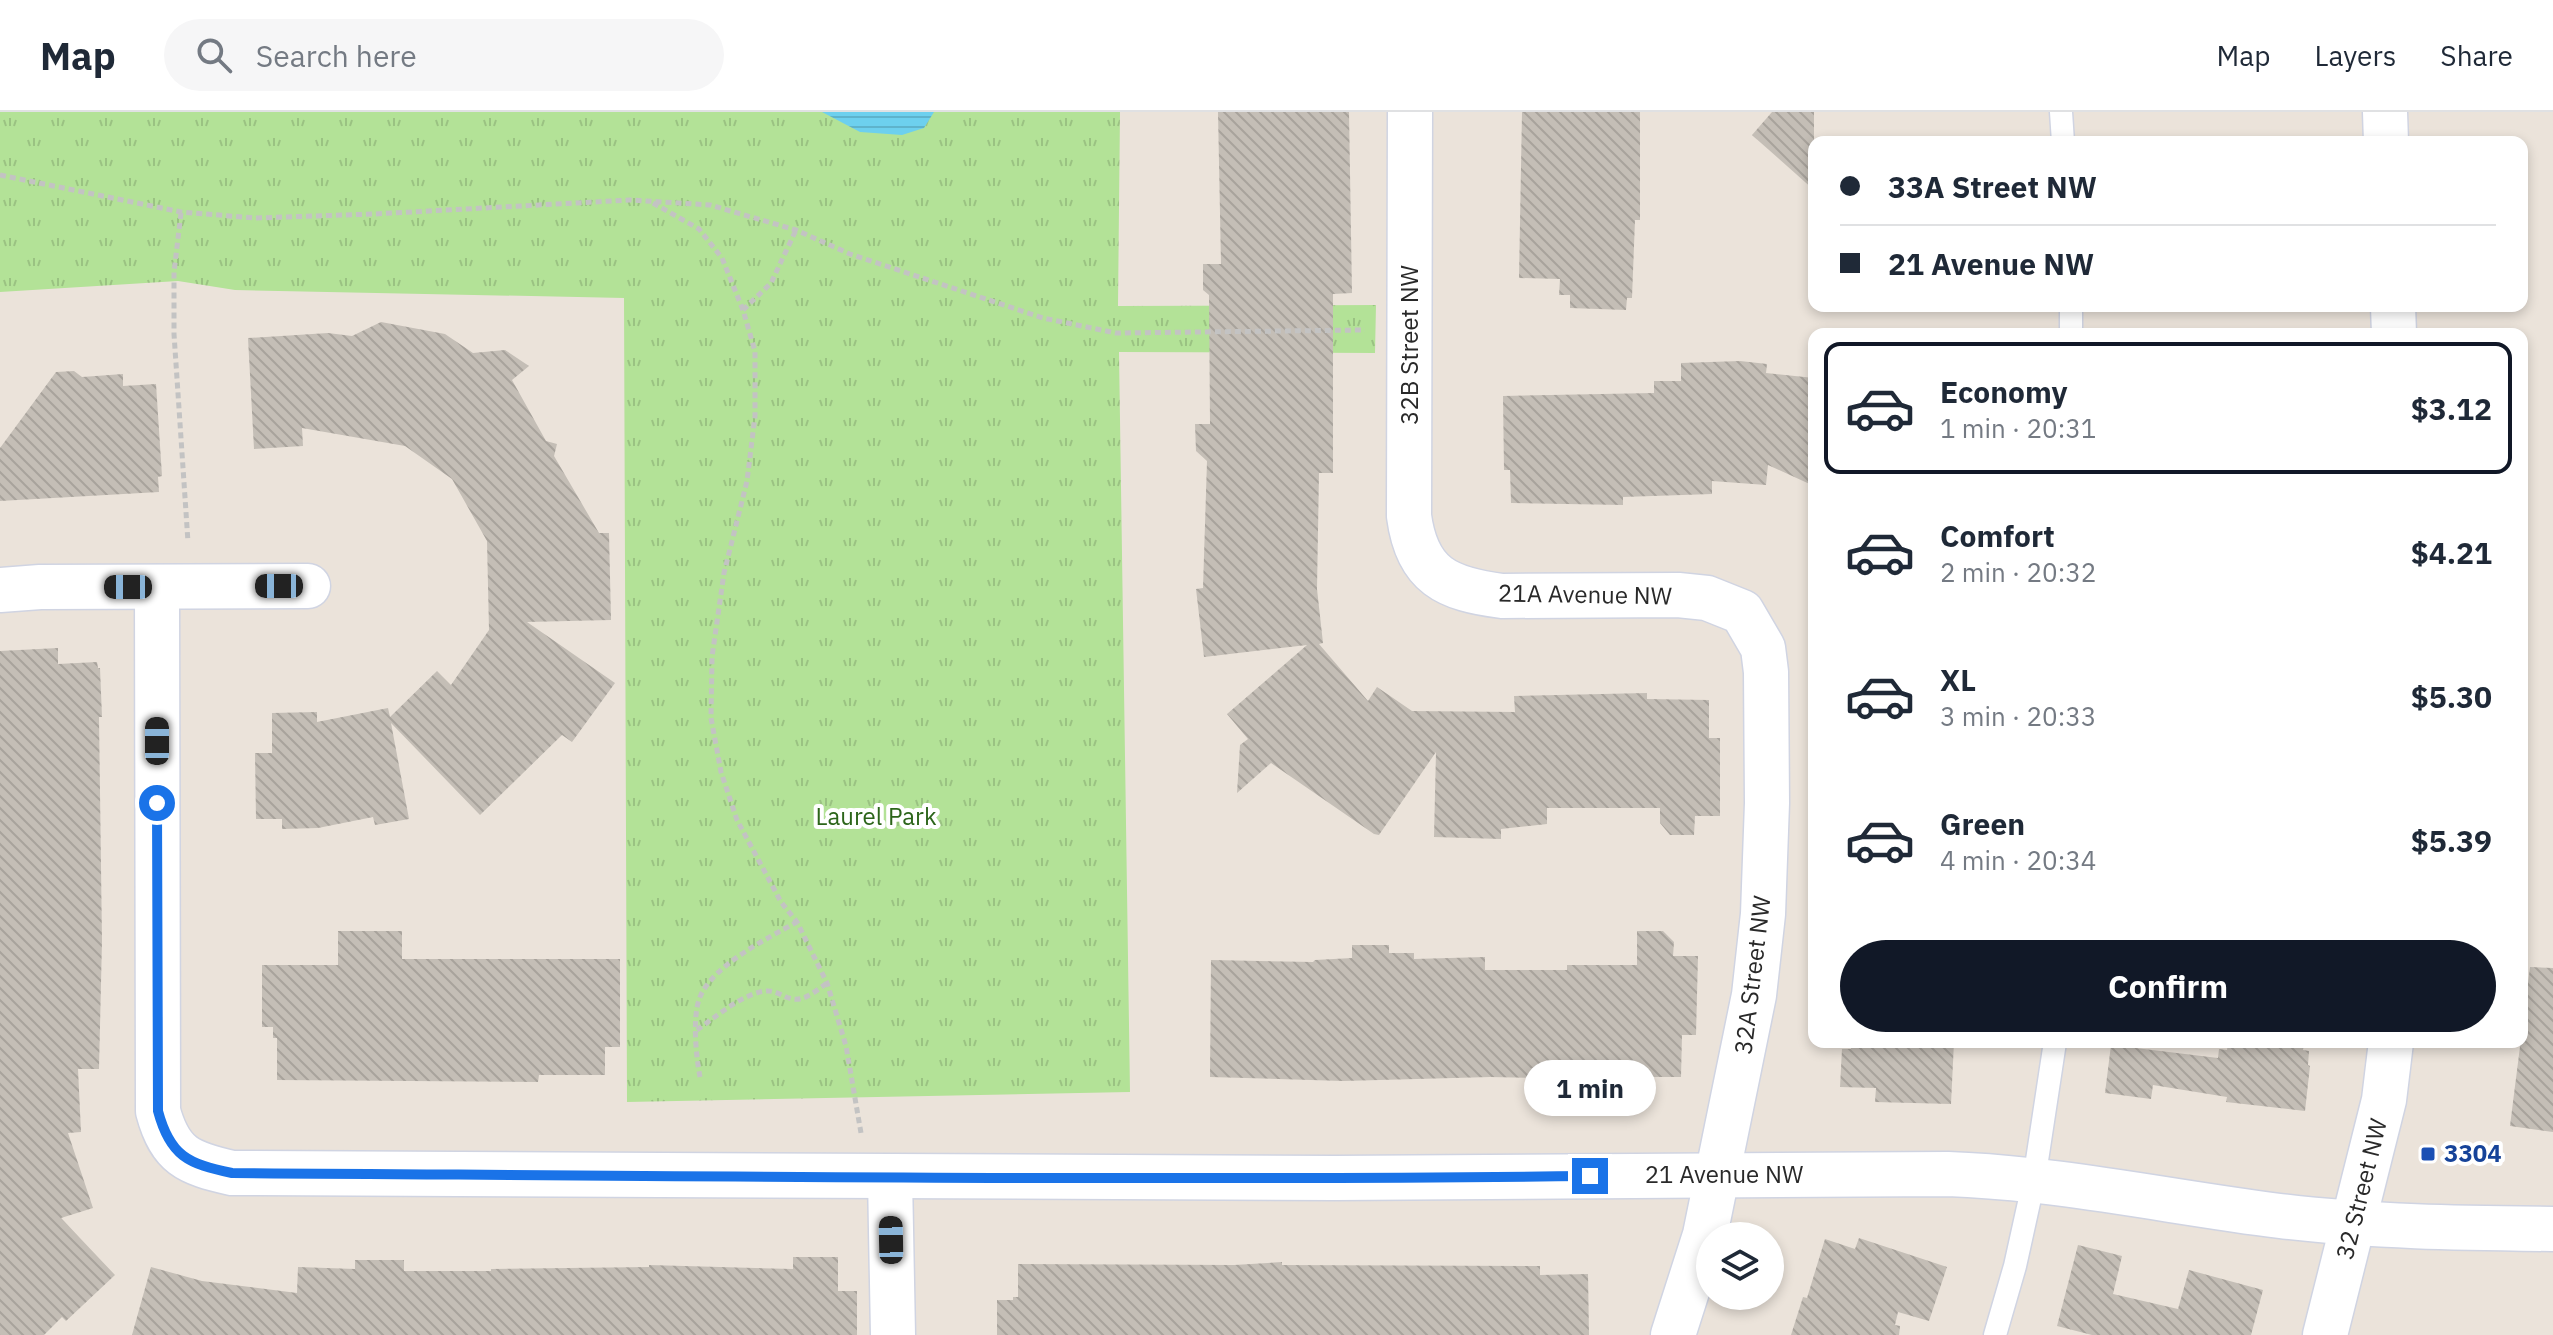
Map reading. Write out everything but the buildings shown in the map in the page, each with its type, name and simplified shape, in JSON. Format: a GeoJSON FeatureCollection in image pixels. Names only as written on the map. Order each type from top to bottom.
{"type":"FeatureCollection","features":[{"type":"Feature","properties":{"kind":"street","name":"32B Street NW"},"geometry":{"type":"LineString","coordinates":[[1410,112],[1409,516],[1418,553],[1431,572]]}},
{"type":"Feature","properties":{"kind":"street"},"geometry":{"type":"LineString","coordinates":[[2385,112],[2386,136]]}},
{"type":"Feature","properties":{"kind":"street","name":"21A Avenue NW"},"geometry":{"type":"LineString","coordinates":[[1431,572],[1474,592],[1502,596],[1678,595],[1707,598],[1742,612]]}},
{"type":"Feature","properties":{"kind":"street"},"geometry":{"type":"LineString","coordinates":[[0,590],[40,587],[308,586]]}},
{"type":"Feature","properties":{"kind":"street","name":"21 Avenue NW"},"geometry":{"type":"LineString","coordinates":[[174,587],[158,1111],[163,1131],[176,1151],[192,1163],[232,1173],[1335,1178],[1948,1174],[2034,1180],[2280,1216],[2354,1223],[2553,1229]]}},
{"type":"Feature","properties":{"kind":"street","name":"32A Street NW"},"geometry":{"type":"LineString","coordinates":[[1673,1335],[1705,1235],[1754,995],[1763,914],[1768,759],[1766,672],[1763,648],[1742,612]]}},
{"type":"Feature","properties":{"kind":"street","name":"32 Street NW"},"geometry":{"type":"LineString","coordinates":[[2325,1335],[2384,1100],[2390,1048]]}},
{"type":"Feature","properties":{"kind":"street"},"geometry":{"type":"LineString","coordinates":[[878,1176],[893,1335]]}},
{"type":"Feature","properties":{"kind":"lane"},"geometry":{"type":"LineString","coordinates":[[2061,112],[2063,136]]}},
{"type":"Feature","properties":{"kind":"lane"},"geometry":{"type":"LineString","coordinates":[[1995,1335],[2015,1266],[2034,1180],[2054,1048]]}},
{"type":"Feature","properties":{"kind":"path"},"geometry":{"type":"LineString","coordinates":[[0,175],[181,212],[255,218],[630,200],[710,205],[796,230],[850,254],[1043,318],[1116,333],[1410,330]]}},
{"type":"Feature","properties":{"kind":"path"},"geometry":{"type":"LineString","coordinates":[[653,203],[699,229],[722,258],[743,310],[755,351],[755,416],[747,481],[724,573],[712,657],[711,718],[721,772],[737,820],[781,902],[797,922],[827,983],[846,1046],[862,1136],[878,1176]]}},
{"type":"Feature","properties":{"kind":"path"},"geometry":{"type":"LineString","coordinates":[[174,587],[174,272],[181,212]]}},
{"type":"Feature","properties":{"kind":"path"},"geometry":{"type":"LineString","coordinates":[[743,310],[771,283],[796,230]]}},
{"type":"Feature","properties":{"kind":"path"},"geometry":{"type":"LineString","coordinates":[[700,1077],[696,1014],[700,995],[722,969],[797,922]]}},
{"type":"Feature","properties":{"kind":"path"},"geometry":{"type":"LineString","coordinates":[[696,1031],[726,1008],[755,994],[769,991],[794,1000],[810,995],[827,983]]}},
{"type":"Feature","properties":{"kind":"green space","name":"Laurel Park"},"geometry":{"type":"Polygon","coordinates":[[[0,112],[1120,112],[1118,306],[1376,305],[1375,353],[1119,352],[1130,1092],[627,1102],[624,298],[235,290],[178,281],[0,292],[0,112]]]}},
{"type":"Feature","properties":{"kind":"water"},"geometry":{"type":"Polygon","coordinates":[[[822,112],[934,112],[924,128],[902,135],[860,132],[822,112]]]}},
{"type":"Feature","properties":{"kind":"place","name":"3304"},"geometry":{"type":"Point","coordinates":[2428,1154]}},
{"type":"Feature","properties":{"kind":"route"},"geometry":{"type":"LineString","coordinates":[[157,803],[158,1111],[163,1131],[176,1151],[192,1163],[212,1169],[232,1173],[922,1177],[1590,1176]]}}]}
